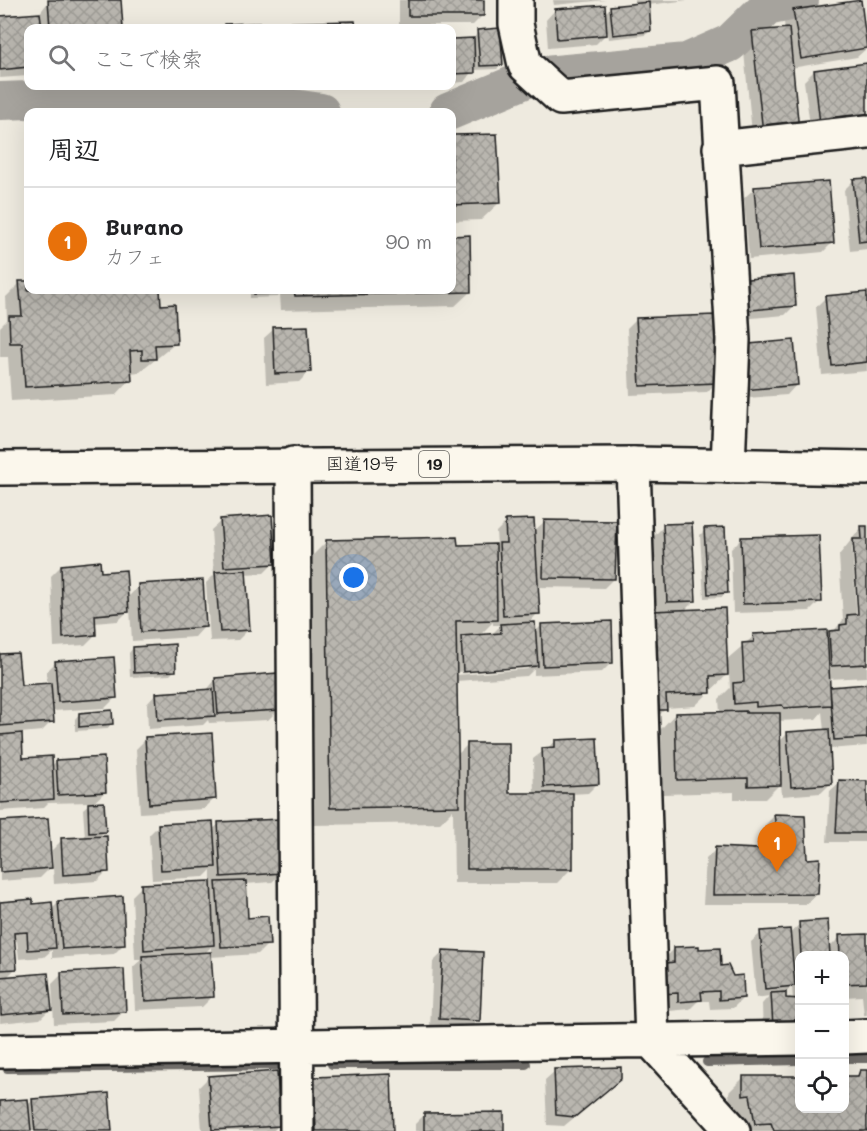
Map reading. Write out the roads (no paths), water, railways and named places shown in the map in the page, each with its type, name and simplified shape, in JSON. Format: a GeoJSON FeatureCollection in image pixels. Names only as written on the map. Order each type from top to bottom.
{"type":"FeatureCollection","features":[{"type":"Feature","properties":{"kind":"main road"},"geometry":{"type":"LineString","coordinates":[[516,0],[516,24],[533,74],[561,98],[718,83],[733,340],[728,466]]}},
{"type":"Feature","properties":{"kind":"main road"},"geometry":{"type":"LineString","coordinates":[[720,148],[867,132]]}},
{"type":"Feature","properties":{"kind":"main road"},"geometry":{"type":"LineString","coordinates":[[293,464],[297,1131]]}},
{"type":"Feature","properties":{"kind":"main road","name":"国道19号"},"geometry":{"type":"LineString","coordinates":[[0,468],[293,464],[633,464],[867,468]]}},
{"type":"Feature","properties":{"kind":"main road"},"geometry":{"type":"LineString","coordinates":[[633,464],[652,1042],[733,1131]]}},
{"type":"Feature","properties":{"kind":"main road"},"geometry":{"type":"LineString","coordinates":[[849,1037],[867,1036]]}},
{"type":"Feature","properties":{"kind":"main road"},"geometry":{"type":"LineString","coordinates":[[0,1051],[795,1038]]}},
{"type":"Feature","properties":{"kind":"waterway"},"geometry":{"type":"LineString","coordinates":[[456,109],[534,76],[687,62],[730,43],[767,7],[800,0]]}},
{"type":"Feature","properties":{"kind":"waterway"},"geometry":{"type":"LineString","coordinates":[[0,101],[118,97],[239,100],[294,108]]}},
{"type":"Feature","properties":{"kind":"waterway"},"geometry":{"type":"LineString","coordinates":[[849,1058],[867,1058]]}},
{"type":"Feature","properties":{"kind":"waterway"},"geometry":{"type":"LineString","coordinates":[[707,1062],[795,1060]]}},
{"type":"Feature","properties":{"kind":"waterway"},"geometry":{"type":"LineString","coordinates":[[332,1064],[526,1064]]}},
{"type":"Feature","properties":{"kind":"waterway"},"geometry":{"type":"LineString","coordinates":[[7,1068],[276,1065]]}},
{"type":"Feature","properties":{"kind":"place","name":"Burano"},"geometry":{"type":"Point","coordinates":[777,872]}}]}
